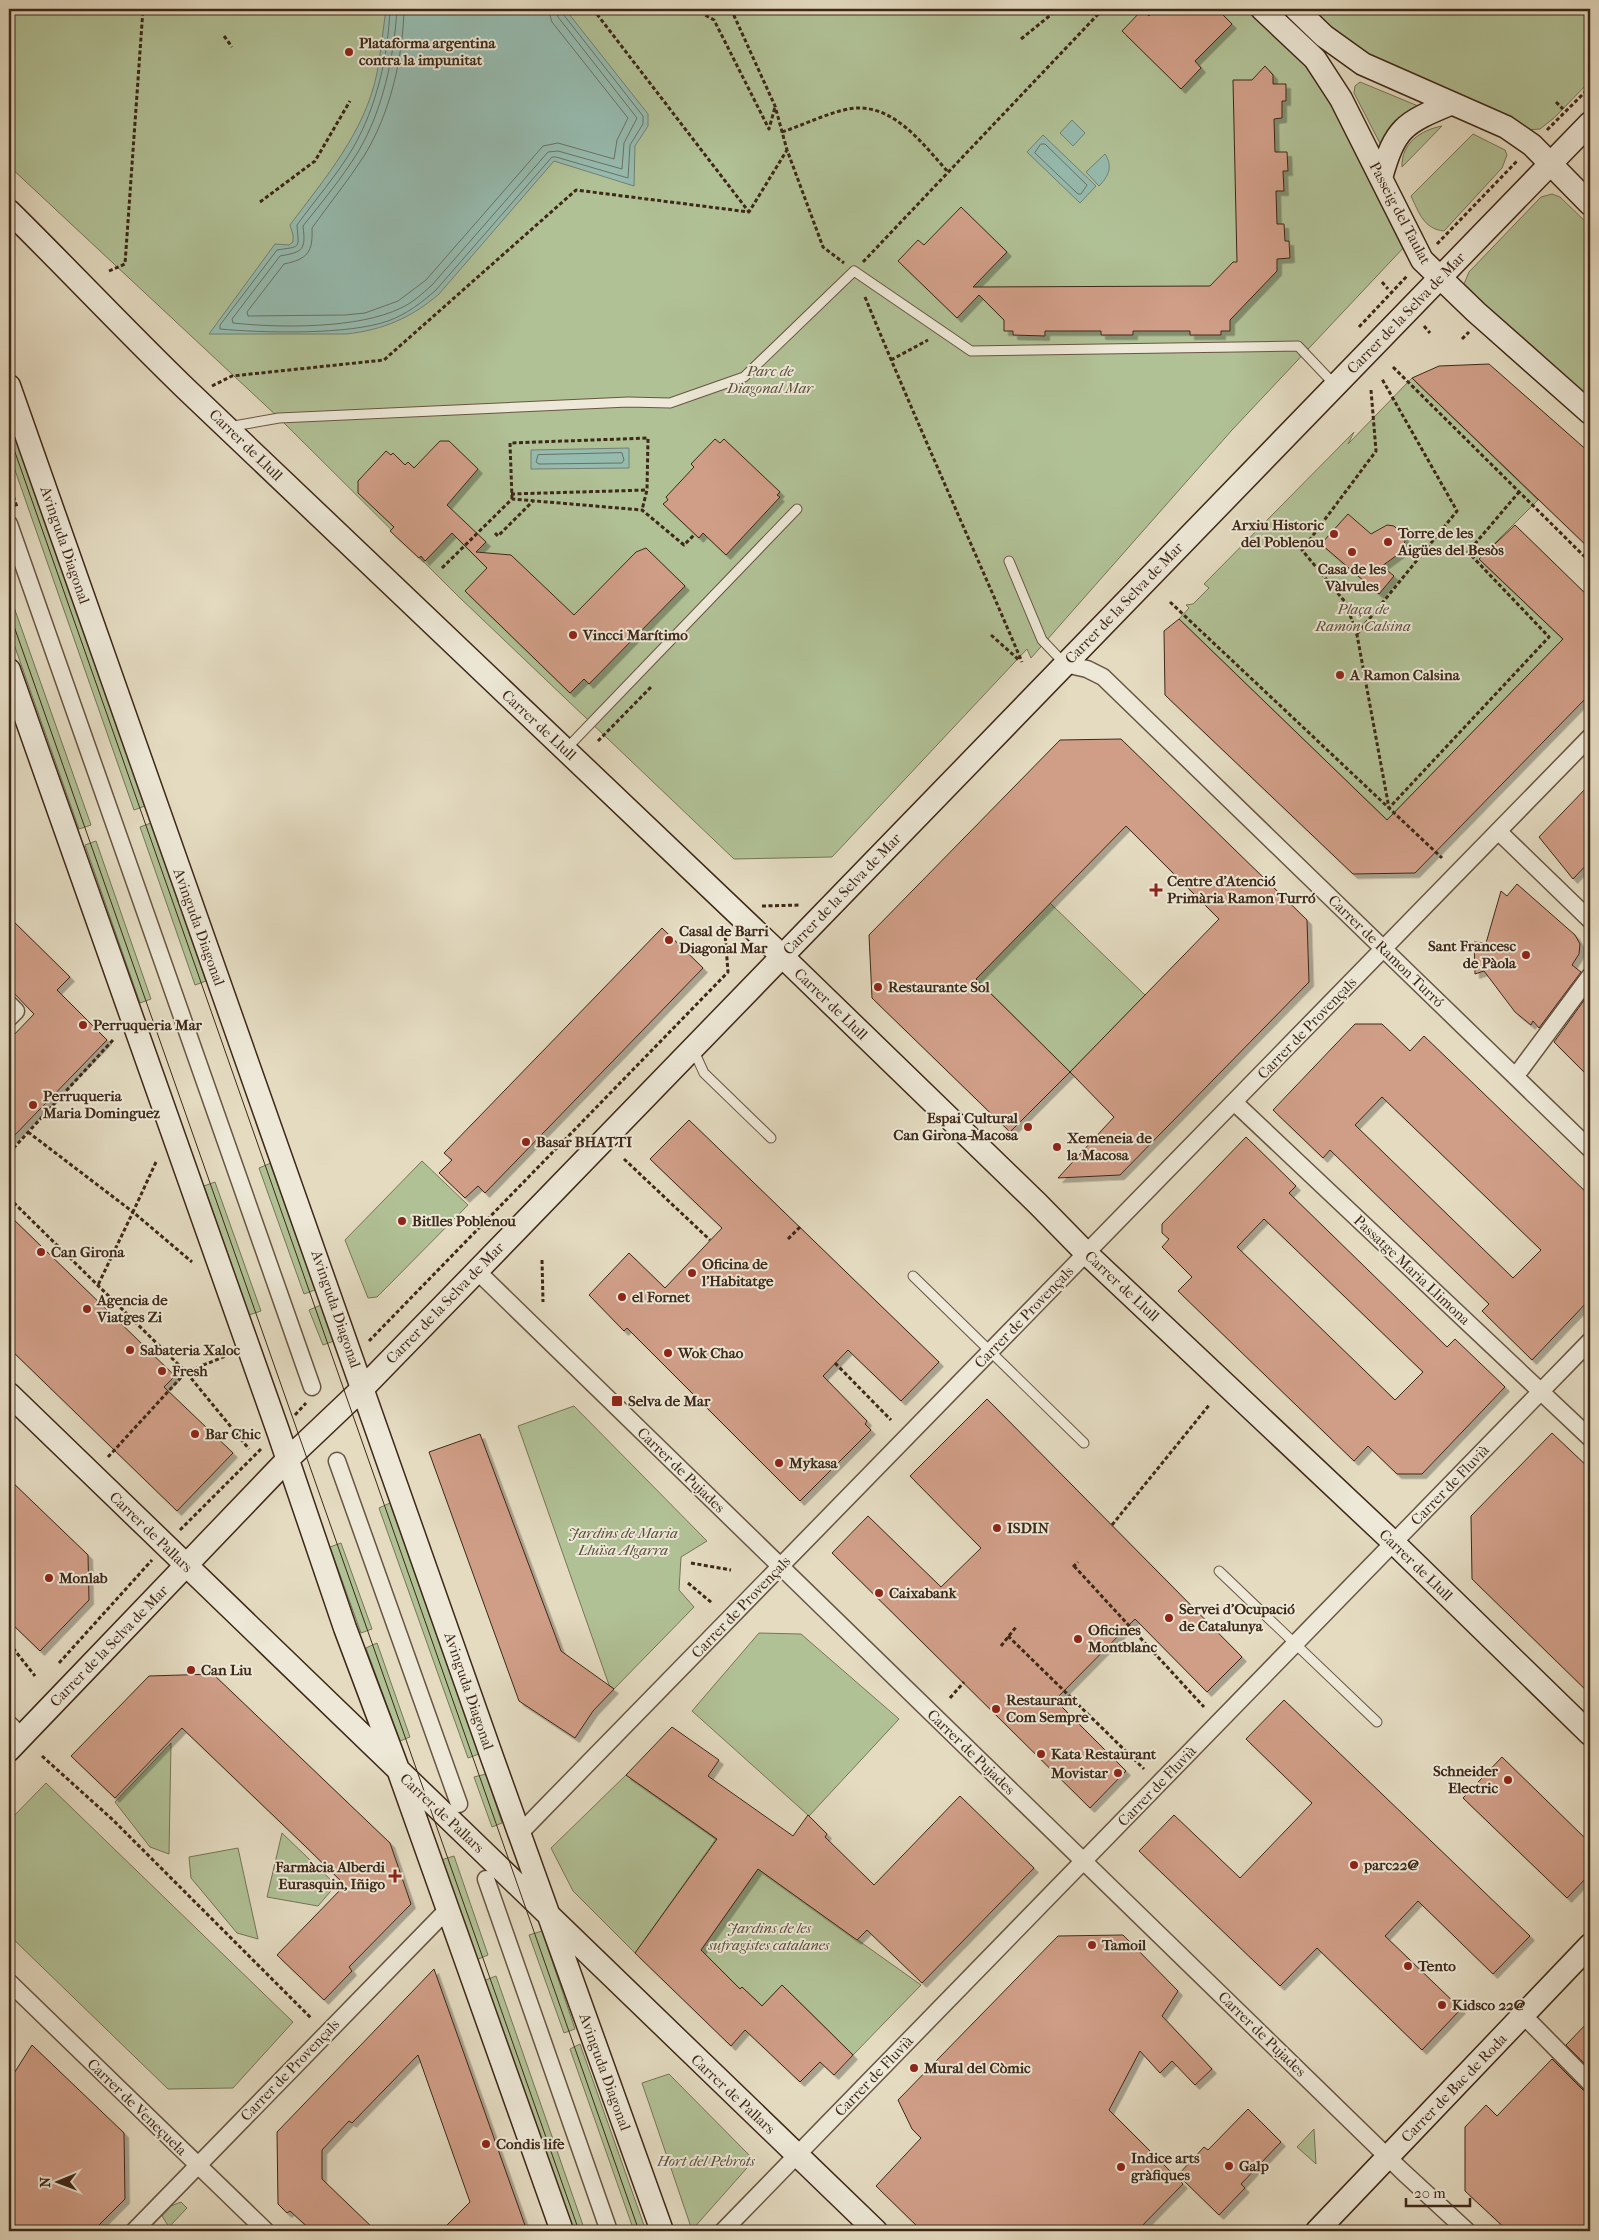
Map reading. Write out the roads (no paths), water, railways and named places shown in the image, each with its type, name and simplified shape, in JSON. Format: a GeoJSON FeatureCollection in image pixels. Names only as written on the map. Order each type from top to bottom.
{"type":"FeatureCollection","features":[{"type":"Feature","properties":{"kind":"street","name":"Passeig del Taulat"},"geometry":{"type":"LineString","coordinates":[[1262,9],[1315,59],[1341,99],[1422,260],[1439,278],[1590,413]]}},
{"type":"Feature","properties":{"kind":"street"},"geometry":{"type":"LineString","coordinates":[[1296,9],[1324,36],[1363,64],[1524,138],[1552,163],[1590,204]]}},
{"type":"Feature","properties":{"kind":"street"},"geometry":{"type":"LineString","coordinates":[[1381,178],[1390,148],[1400,132],[1420,116],[1450,104]]}},
{"type":"Feature","properties":{"kind":"street","name":"Carrer de la Selva de Mar"},"geometry":{"type":"LineString","coordinates":[[13,1737],[185,1566],[287,1460],[364,1387],[1590,123]]}},
{"type":"Feature","properties":{"kind":"street","name":"Carrer de Llull"},"geometry":{"type":"LineString","coordinates":[[9,211],[83,284],[104,309],[782,956],[1038,1204],[1086,1253],[1394,1543],[1590,1734]]}},
{"type":"Feature","properties":{"kind":"street","name":"Avinguda Diagonal"},"geometry":{"type":"LineString","coordinates":[[9,386],[662,2231]]}},
{"type":"Feature","properties":{"kind":"street"},"geometry":{"type":"LineString","coordinates":[[9,524],[312,1387]]}},
{"type":"Feature","properties":{"kind":"street","name":"Carrer de Ramon Turró"},"geometry":{"type":"LineString","coordinates":[[1065,664],[1087,669],[1103,677],[1590,1149]]}},
{"type":"Feature","properties":{"kind":"street"},"geometry":{"type":"LineString","coordinates":[[9,670],[345,1628],[399,1772],[562,2231]]}},
{"type":"Feature","properties":{"kind":"street","name":"Carrer de Provençals"},"geometry":{"type":"LineString","coordinates":[[520,1833],[1590,737]]}},
{"type":"Feature","properties":{"kind":"street"},"geometry":{"type":"LineString","coordinates":[[1498,831],[1590,920]]}},
{"type":"Feature","properties":{"kind":"street"},"geometry":{"type":"LineString","coordinates":[[1514,1075],[1522,1069],[1590,976]]}},
{"type":"Feature","properties":{"kind":"street"},"geometry":{"type":"LineString","coordinates":[[9,1004],[16,1011],[9,1018]]}},
{"type":"Feature","properties":{"kind":"street","name":"Passatge Maria Llimona"},"geometry":{"type":"LineString","coordinates":[[1234,1102],[1590,1438]]}},
{"type":"Feature","properties":{"kind":"street","name":"Carrer de Pujades"},"geometry":{"type":"LineString","coordinates":[[477,1271],[780,1567],[1467,2231]]}},
{"type":"Feature","properties":{"kind":"street","name":"Carrer de Fluvià"},"geometry":{"type":"LineString","coordinates":[[723,2231],[1590,1341]]}},
{"type":"Feature","properties":{"kind":"street","name":"Carrer de Pallars"},"geometry":{"type":"LineString","coordinates":[[9,1394],[185,1566],[399,1772],[472,1839],[552,1920],[876,2231]]}},
{"type":"Feature","properties":{"kind":"street"},"geometry":{"type":"LineString","coordinates":[[337,1461],[459,1804]]}},
{"type":"Feature","properties":{"kind":"street"},"geometry":{"type":"LineString","coordinates":[[486,1879],[609,2231]]}},
{"type":"Feature","properties":{"kind":"street","name":"Carrer de Provençals"},"geometry":{"type":"LineString","coordinates":[[134,2231],[447,1910]]}},
{"type":"Feature","properties":{"kind":"street","name":"Carrer de Bac de Roda"},"geometry":{"type":"LineString","coordinates":[[1317,2231],[1590,1945]]}},
{"type":"Feature","properties":{"kind":"street","name":"Carrer de Veneçuela"},"geometry":{"type":"LineString","coordinates":[[9,1982],[266,2231]]}},
{"type":"Feature","properties":{"kind":"street"},"geometry":{"type":"LineString","coordinates":[[1524,2016],[1590,2083]]}},
{"type":"Feature","properties":{"kind":"lane"},"geometry":{"type":"LineString","coordinates":[[228,427],[279,418],[628,402],[670,403],[744,377],[854,271],[970,351],[1298,346],[1336,385]]}},
{"type":"Feature","properties":{"kind":"lane"},"geometry":{"type":"LineString","coordinates":[[566,750],[798,510]]}},
{"type":"Feature","properties":{"kind":"lane"},"geometry":{"type":"LineString","coordinates":[[1009,561],[1042,640],[1065,664]]}},
{"type":"Feature","properties":{"kind":"lane"},"geometry":{"type":"LineString","coordinates":[[693,1048],[704,1073],[771,1138]]}},
{"type":"Feature","properties":{"kind":"lane"},"geometry":{"type":"LineString","coordinates":[[913,1276],[1084,1444]]}},
{"type":"Feature","properties":{"kind":"lane"},"geometry":{"type":"LineString","coordinates":[[1219,1571],[1377,1722]]}},
{"type":"Feature","properties":{"kind":"water"},"geometry":{"type":"Polygon","coordinates":[[[386,9],[565,9],[648,114],[648,126],[635,146],[634,186],[554,161],[439,294],[418,310],[396,322],[346,334],[209,334],[275,244],[289,245],[293,242],[290,225],[330,172],[353,135],[371,95],[377,73],[386,9]]]}},
{"type":"Feature","properties":{"kind":"water"},"geometry":{"type":"Polygon","coordinates":[[[1072,120],[1085,133],[1073,146],[1060,133],[1072,120]]]}},
{"type":"Feature","properties":{"kind":"water"},"geometry":{"type":"Polygon","coordinates":[[[1043,135],[1096,186],[1080,203],[1027,152],[1043,135]]]}},
{"type":"Feature","properties":{"kind":"water"},"geometry":{"type":"Polygon","coordinates":[[[1105,154],[1109,163],[1109,171],[1099,186],[1086,172],[1105,154]]]}},
{"type":"Feature","properties":{"kind":"water"},"geometry":{"type":"Polygon","coordinates":[[[629,448],[629,468],[531,469],[531,450],[629,448]]]}},
{"type":"Feature","properties":{"kind":"tram line"},"geometry":{"type":"LineString","coordinates":[[9,435],[639,2231]]}},
{"type":"Feature","properties":{"kind":"tram line"},"geometry":{"type":"LineString","coordinates":[[9,612],[579,2231]]}},
{"type":"Feature","properties":{"kind":"place","name":"Plataforma argentina contra la impunitat"},"geometry":{"type":"Point","coordinates":[349,52]}},
{"type":"Feature","properties":{"kind":"place","name":"Arxiu Historic del Poblenou"},"geometry":{"type":"Point","coordinates":[1334,534]}},
{"type":"Feature","properties":{"kind":"place","name":"Torre de les Aigües del Besòs"},"geometry":{"type":"Point","coordinates":[1388,542]}},
{"type":"Feature","properties":{"kind":"place","name":"Casa de les Vàlvules"},"geometry":{"type":"Point","coordinates":[1352,552]}},
{"type":"Feature","properties":{"kind":"place","name":"Vincci Marítimo"},"geometry":{"type":"Point","coordinates":[573,635]}},
{"type":"Feature","properties":{"kind":"place","name":"A Ramon Calsina"},"geometry":{"type":"Point","coordinates":[1340,675]}},
{"type":"Feature","properties":{"kind":"place","name":"Centre d'Atenció Primària Ramon Turró"},"geometry":{"type":"Point","coordinates":[1156,890]}},
{"type":"Feature","properties":{"kind":"place","name":"Casal de Barri Diagonal Mar"},"geometry":{"type":"Point","coordinates":[669,940]}},
{"type":"Feature","properties":{"kind":"place","name":"Sant Francesc de Pàola"},"geometry":{"type":"Point","coordinates":[1526,955]}},
{"type":"Feature","properties":{"kind":"place","name":"Restaurante Sol"},"geometry":{"type":"Point","coordinates":[878,987]}},
{"type":"Feature","properties":{"kind":"place","name":"Perruqueria Mar"},"geometry":{"type":"Point","coordinates":[83,1025]}},
{"type":"Feature","properties":{"kind":"place","name":"Perruqueria Maria Dominguez"},"geometry":{"type":"Point","coordinates":[33,1105]}},
{"type":"Feature","properties":{"kind":"place","name":"Espai Cultural Can Girona-Macosa"},"geometry":{"type":"Point","coordinates":[1028,1127]}},
{"type":"Feature","properties":{"kind":"place","name":"Basar BHATTI"},"geometry":{"type":"Point","coordinates":[526,1142]}},
{"type":"Feature","properties":{"kind":"place","name":"Xemeneia de la Macosa"},"geometry":{"type":"Point","coordinates":[1057,1147]}},
{"type":"Feature","properties":{"kind":"place","name":"Bitlles Poblenou"},"geometry":{"type":"Point","coordinates":[402,1221]}},
{"type":"Feature","properties":{"kind":"place","name":"Can Girona"},"geometry":{"type":"Point","coordinates":[41,1252]}},
{"type":"Feature","properties":{"kind":"place","name":"Oficina de l'Habitatge"},"geometry":{"type":"Point","coordinates":[692,1273]}},
{"type":"Feature","properties":{"kind":"place","name":"el Fornet"},"geometry":{"type":"Point","coordinates":[622,1297]}},
{"type":"Feature","properties":{"kind":"place","name":"Agencia de Viatges Zi"},"geometry":{"type":"Point","coordinates":[87,1309]}},
{"type":"Feature","properties":{"kind":"place","name":"Sabateria Xaloc"},"geometry":{"type":"Point","coordinates":[130,1350]}},
{"type":"Feature","properties":{"kind":"place","name":"Wok Chao"},"geometry":{"type":"Point","coordinates":[668,1353]}},
{"type":"Feature","properties":{"kind":"place","name":"Fresh"},"geometry":{"type":"Point","coordinates":[162,1371]}},
{"type":"Feature","properties":{"kind":"place","name":"Selva de Mar"},"geometry":{"type":"Point","coordinates":[617,1401]}},
{"type":"Feature","properties":{"kind":"place","name":"Bar Chic"},"geometry":{"type":"Point","coordinates":[195,1434]}},
{"type":"Feature","properties":{"kind":"place","name":"Mykasa"},"geometry":{"type":"Point","coordinates":[779,1463]}},
{"type":"Feature","properties":{"kind":"place","name":"ISDIN"},"geometry":{"type":"Point","coordinates":[997,1528]}},
{"type":"Feature","properties":{"kind":"place","name":"Monlab"},"geometry":{"type":"Point","coordinates":[49,1578]}},
{"type":"Feature","properties":{"kind":"place","name":"Caixabank"},"geometry":{"type":"Point","coordinates":[879,1593]}},
{"type":"Feature","properties":{"kind":"place","name":"Servei d'Ocupació de Catalunya"},"geometry":{"type":"Point","coordinates":[1169,1618]}},
{"type":"Feature","properties":{"kind":"place","name":"Oficines Montblanc"},"geometry":{"type":"Point","coordinates":[1078,1639]}},
{"type":"Feature","properties":{"kind":"place","name":"Can Liu"},"geometry":{"type":"Point","coordinates":[191,1670]}},
{"type":"Feature","properties":{"kind":"place","name":"Restaurant Com Sempre"},"geometry":{"type":"Point","coordinates":[996,1709]}},
{"type":"Feature","properties":{"kind":"place","name":"Kata Restaurant"},"geometry":{"type":"Point","coordinates":[1041,1754]}},
{"type":"Feature","properties":{"kind":"place","name":"Movistar"},"geometry":{"type":"Point","coordinates":[1118,1773]}},
{"type":"Feature","properties":{"kind":"place","name":"Schneider Electric"},"geometry":{"type":"Point","coordinates":[1508,1780]}},
{"type":"Feature","properties":{"kind":"place","name":"parc22@"},"geometry":{"type":"Point","coordinates":[1354,1865]}},
{"type":"Feature","properties":{"kind":"place","name":"Farmàcia Alberdi Eurasquin, Iñigo"},"geometry":{"type":"Point","coordinates":[395,1876]}},
{"type":"Feature","properties":{"kind":"place","name":"Tamoil"},"geometry":{"type":"Point","coordinates":[1092,1945]}},
{"type":"Feature","properties":{"kind":"place","name":"Tento"},"geometry":{"type":"Point","coordinates":[1408,1966]}},
{"type":"Feature","properties":{"kind":"place","name":"Kidsco 22@"},"geometry":{"type":"Point","coordinates":[1442,2005]}},
{"type":"Feature","properties":{"kind":"place","name":"Mural del Còmic"},"geometry":{"type":"Point","coordinates":[914,2068]}},
{"type":"Feature","properties":{"kind":"place","name":"Condis life"},"geometry":{"type":"Point","coordinates":[486,2144]}},
{"type":"Feature","properties":{"kind":"place","name":"Galp"},"geometry":{"type":"Point","coordinates":[1229,2166]}},
{"type":"Feature","properties":{"kind":"place","name":"Indice arts gràfiques"},"geometry":{"type":"Point","coordinates":[1121,2167]}},
{"type":"Feature","properties":{"kind":"park label","name":"Parc de Diagonal Mar"},"geometry":{"type":"Point","coordinates":[770,380]}},
{"type":"Feature","properties":{"kind":"park label","name":"Plaça de Ramon Calsina"},"geometry":{"type":"Point","coordinates":[1363,618]}},
{"type":"Feature","properties":{"kind":"park label","name":"Jardins de Maria Lluïsa Algarra"},"geometry":{"type":"Point","coordinates":[623,1542]}},
{"type":"Feature","properties":{"kind":"park label","name":"Jardins de les sufragistes catalanes"},"geometry":{"type":"Point","coordinates":[769,1936]}},
{"type":"Feature","properties":{"kind":"park label","name":"Hort del Pebrots"},"geometry":{"type":"Point","coordinates":[706,2161]}}]}
